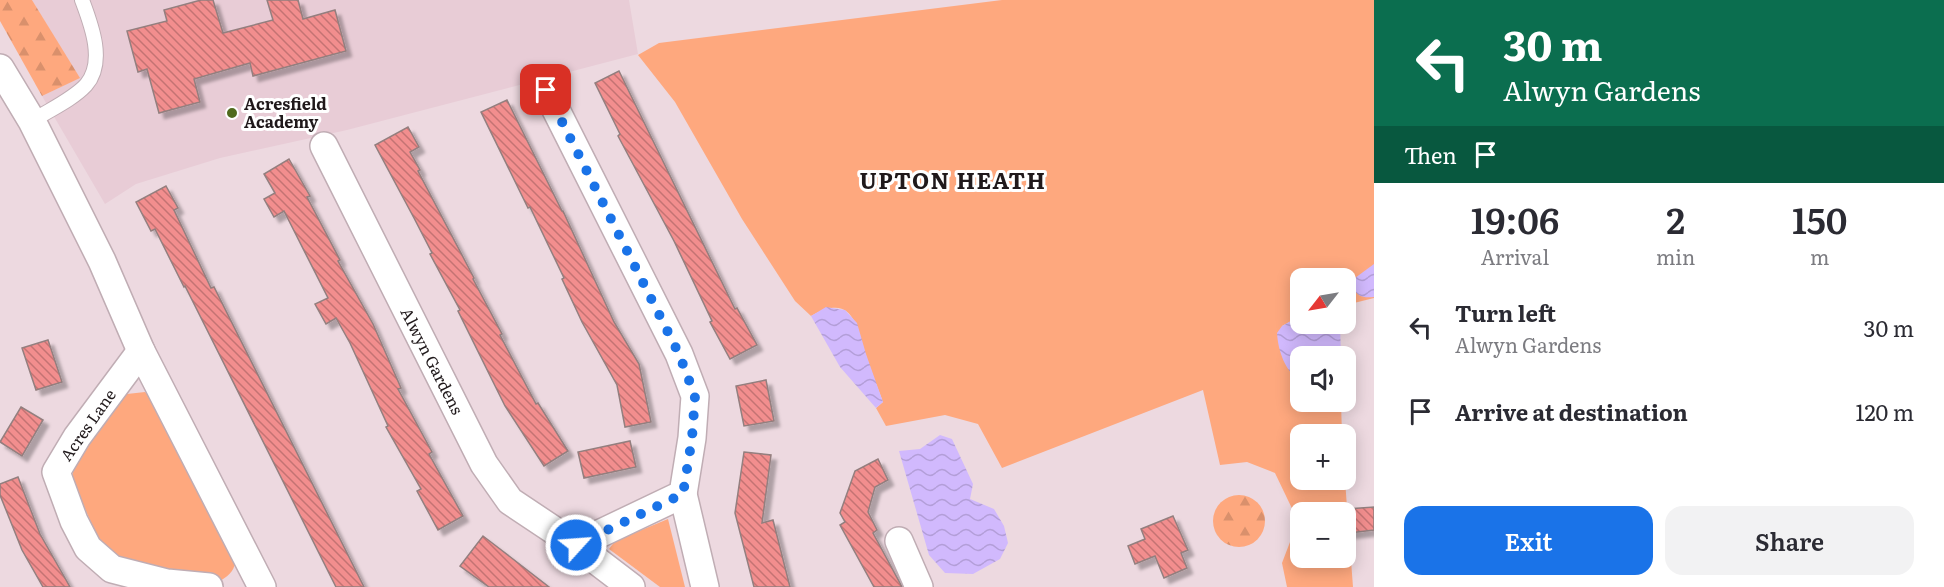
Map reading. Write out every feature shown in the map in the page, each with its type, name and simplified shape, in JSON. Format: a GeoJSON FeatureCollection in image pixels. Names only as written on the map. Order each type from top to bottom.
{"type":"FeatureCollection","features":[{"type":"Feature","properties":{"kind":"street"},"geometry":{"type":"LineString","coordinates":[[0,68],[32,121],[102,261],[141,351],[262,587]]}},
{"type":"Feature","properties":{"kind":"street"},"geometry":{"type":"LineString","coordinates":[[546,90],[679,354],[695,396],[692,438],[683,494],[705,587]]}},
{"type":"Feature","properties":{"kind":"street","name":"Alwyn Gardens"},"geometry":{"type":"LineString","coordinates":[[324,146],[484,464],[510,501],[576,545],[632,587]]}},
{"type":"Feature","properties":{"kind":"street","name":"Acres Lane"},"geometry":{"type":"LineString","coordinates":[[141,351],[77,437],[56,472],[74,522],[88,548],[112,569],[166,583],[209,587]]}},
{"type":"Feature","properties":{"kind":"street"},"geometry":{"type":"LineString","coordinates":[[576,545],[683,494]]}},
{"type":"Feature","properties":{"kind":"street"},"geometry":{"type":"LineString","coordinates":[[899,541],[919,587]]}},
{"type":"Feature","properties":{"kind":"lane"},"geometry":{"type":"LineString","coordinates":[[32,121],[76,94],[88,83],[96,61],[92,28],[82,0]]}},
{"type":"Feature","properties":{"kind":"shaded area","name":"Acresfield Academy"},"geometry":{"type":"Polygon","coordinates":[[[32,0],[629,0],[638,54],[347,130],[220,158],[136,184],[105,204],[42,96],[79,78],[32,0]]]}},
{"type":"Feature","properties":{"kind":"green space"},"geometry":{"type":"Polygon","coordinates":[[[0,0],[32,0],[80,78],[42,96],[0,21],[0,0]]]}},
{"type":"Feature","properties":{"kind":"green space"},"geometry":{"type":"Polygon","coordinates":[[[1002,0],[1374,0],[1374,298],[1356,302],[1356,268],[1290,268],[1290,322],[1282,326],[1290,360],[1290,412],[1341,412],[1342,424],[1290,424],[1290,490],[1346,490],[1347,502],[1290,502],[1290,504],[1275,473],[1247,462],[1220,465],[1203,390],[1002,468],[978,424],[945,415],[886,426],[876,408],[883,402],[855,322],[850,314],[843,309],[835,308],[811,316],[795,301],[742,219],[675,102],[638,55],[659,43],[1002,0]]]}},
{"type":"Feature","properties":{"kind":"green space"},"geometry":{"type":"Polygon","coordinates":[[[145,392],[159,405],[236,557],[232,571],[220,581],[127,566],[99,541],[72,479],[74,464],[127,394],[145,392]]]}},
{"type":"Feature","properties":{"kind":"green space"},"geometry":{"type":"Polygon","coordinates":[[[1234,495],[1244,495],[1254,499],[1261,506],[1265,521],[1261,536],[1254,543],[1244,547],[1234,547],[1224,543],[1217,536],[1213,526],[1213,516],[1217,506],[1224,499],[1234,495]]]}},
{"type":"Feature","properties":{"kind":"green space"},"geometry":{"type":"Polygon","coordinates":[[[668,519],[685,587],[660,587],[609,549],[615,541],[668,519]]]}},
{"type":"Feature","properties":{"kind":"green space"},"geometry":{"type":"Polygon","coordinates":[[[1290,542],[1290,568],[1352,568],[1353,587],[1287,587],[1282,563],[1290,542]]]}},
{"type":"Feature","properties":{"kind":"water"},"geometry":{"type":"Polygon","coordinates":[[[1374,264],[1374,297],[1361,296],[1356,293],[1356,277],[1374,264]]]}},
{"type":"Feature","properties":{"kind":"water"},"geometry":{"type":"Polygon","coordinates":[[[826,307],[845,310],[857,323],[883,402],[876,408],[840,367],[811,316],[826,307]]]}},
{"type":"Feature","properties":{"kind":"water"},"geometry":{"type":"Polygon","coordinates":[[[1290,322],[1290,334],[1340,334],[1341,346],[1290,346],[1290,372],[1279,346],[1277,333],[1282,326],[1290,322]]]}},
{"type":"Feature","properties":{"kind":"water"},"geometry":{"type":"Polygon","coordinates":[[[940,435],[952,439],[973,484],[970,499],[994,509],[1004,526],[1008,543],[1000,559],[973,574],[945,573],[929,555],[899,451],[920,449],[940,435]]]}},
{"type":"Feature","properties":{"kind":"building"},"geometry":{"type":"Polygon","coordinates":[[[201,0],[213,0],[223,33],[273,20],[267,0],[298,0],[303,19],[335,10],[346,51],[253,76],[250,63],[194,79],[200,102],[159,113],[147,69],[138,72],[127,31],[167,21],[164,10],[201,0]]]}},
{"type":"Feature","properties":{"kind":"building"},"geometry":{"type":"Polygon","coordinates":[[[619,71],[735,309],[737,308],[757,345],[730,359],[710,322],[712,321],[674,241],[618,136],[620,134],[595,83],[619,71]]]}},
{"type":"Feature","properties":{"kind":"building"},"geometry":{"type":"Polygon","coordinates":[[[507,100],[563,211],[614,322],[639,364],[651,422],[625,427],[617,385],[582,322],[530,207],[528,208],[481,112],[507,100]]]}},
{"type":"Feature","properties":{"kind":"building"},"geometry":{"type":"Polygon","coordinates":[[[408,127],[419,147],[410,152],[420,170],[418,171],[536,404],[538,403],[568,451],[544,466],[505,406],[458,311],[460,310],[430,254],[432,253],[375,145],[408,127]]]}},
{"type":"Feature","properties":{"kind":"building"},"geometry":{"type":"Polygon","coordinates":[[[289,159],[310,196],[307,197],[340,260],[338,261],[373,324],[401,388],[398,389],[432,452],[429,454],[463,516],[438,530],[417,491],[421,489],[386,427],[388,426],[350,343],[336,318],[326,324],[315,304],[328,298],[284,211],[274,217],[264,199],[275,193],[264,174],[289,159]]]}},
{"type":"Feature","properties":{"kind":"building"},"geometry":{"type":"Polygon","coordinates":[[[166,186],[178,208],[174,210],[211,288],[214,287],[364,587],[336,587],[185,286],[155,229],[151,231],[136,202],[166,186]]]}},
{"type":"Feature","properties":{"kind":"building"},"geometry":{"type":"Polygon","coordinates":[[[48,340],[62,382],[36,390],[22,348],[48,340]]]}},
{"type":"Feature","properties":{"kind":"building"},"geometry":{"type":"Polygon","coordinates":[[[766,380],[774,421],[744,426],[736,386],[766,380]]]}},
{"type":"Feature","properties":{"kind":"building"},"geometry":{"type":"Polygon","coordinates":[[[21,407],[43,420],[22,456],[0,442],[21,407]]]}},
{"type":"Feature","properties":{"kind":"building"},"geometry":{"type":"Polygon","coordinates":[[[630,441],[636,467],[584,478],[578,452],[630,441]]]}},
{"type":"Feature","properties":{"kind":"building"},"geometry":{"type":"Polygon","coordinates":[[[744,452],[771,455],[762,523],[773,520],[790,587],[754,587],[735,513],[744,452]]]}},
{"type":"Feature","properties":{"kind":"building"},"geometry":{"type":"Polygon","coordinates":[[[878,459],[888,480],[875,487],[868,512],[877,530],[873,533],[902,587],[874,587],[840,525],[845,522],[840,513],[855,471],[878,459]]]}},
{"type":"Feature","properties":{"kind":"building"},"geometry":{"type":"Polygon","coordinates":[[[18,477],[40,534],[70,587],[43,587],[22,550],[0,495],[0,484],[18,477]]]}},
{"type":"Feature","properties":{"kind":"building"},"geometry":{"type":"Polygon","coordinates":[[[1374,507],[1374,530],[1356,532],[1356,508],[1374,507]]]}},
{"type":"Feature","properties":{"kind":"building"},"geometry":{"type":"Polygon","coordinates":[[[1173,516],[1188,550],[1181,553],[1187,568],[1164,578],[1155,556],[1135,564],[1128,546],[1145,539],[1141,529],[1173,516]]]}},
{"type":"Feature","properties":{"kind":"building"},"geometry":{"type":"Polygon","coordinates":[[[483,536],[549,587],[489,587],[460,566],[483,536]]]}},
{"type":"Feature","properties":{"kind":"place","name":"Acresfield Academy"},"geometry":{"type":"Point","coordinates":[232,113]}},
{"type":"Feature","properties":{"kind":"district","name":"UPTON HEATH"},"geometry":{"type":"Point","coordinates":[953,181]}},
{"type":"Feature","properties":{"kind":"route"},"geometry":{"type":"LineString","coordinates":[[546,90],[679,354],[695,396],[692,438],[683,494],[576,545]]}}]}
